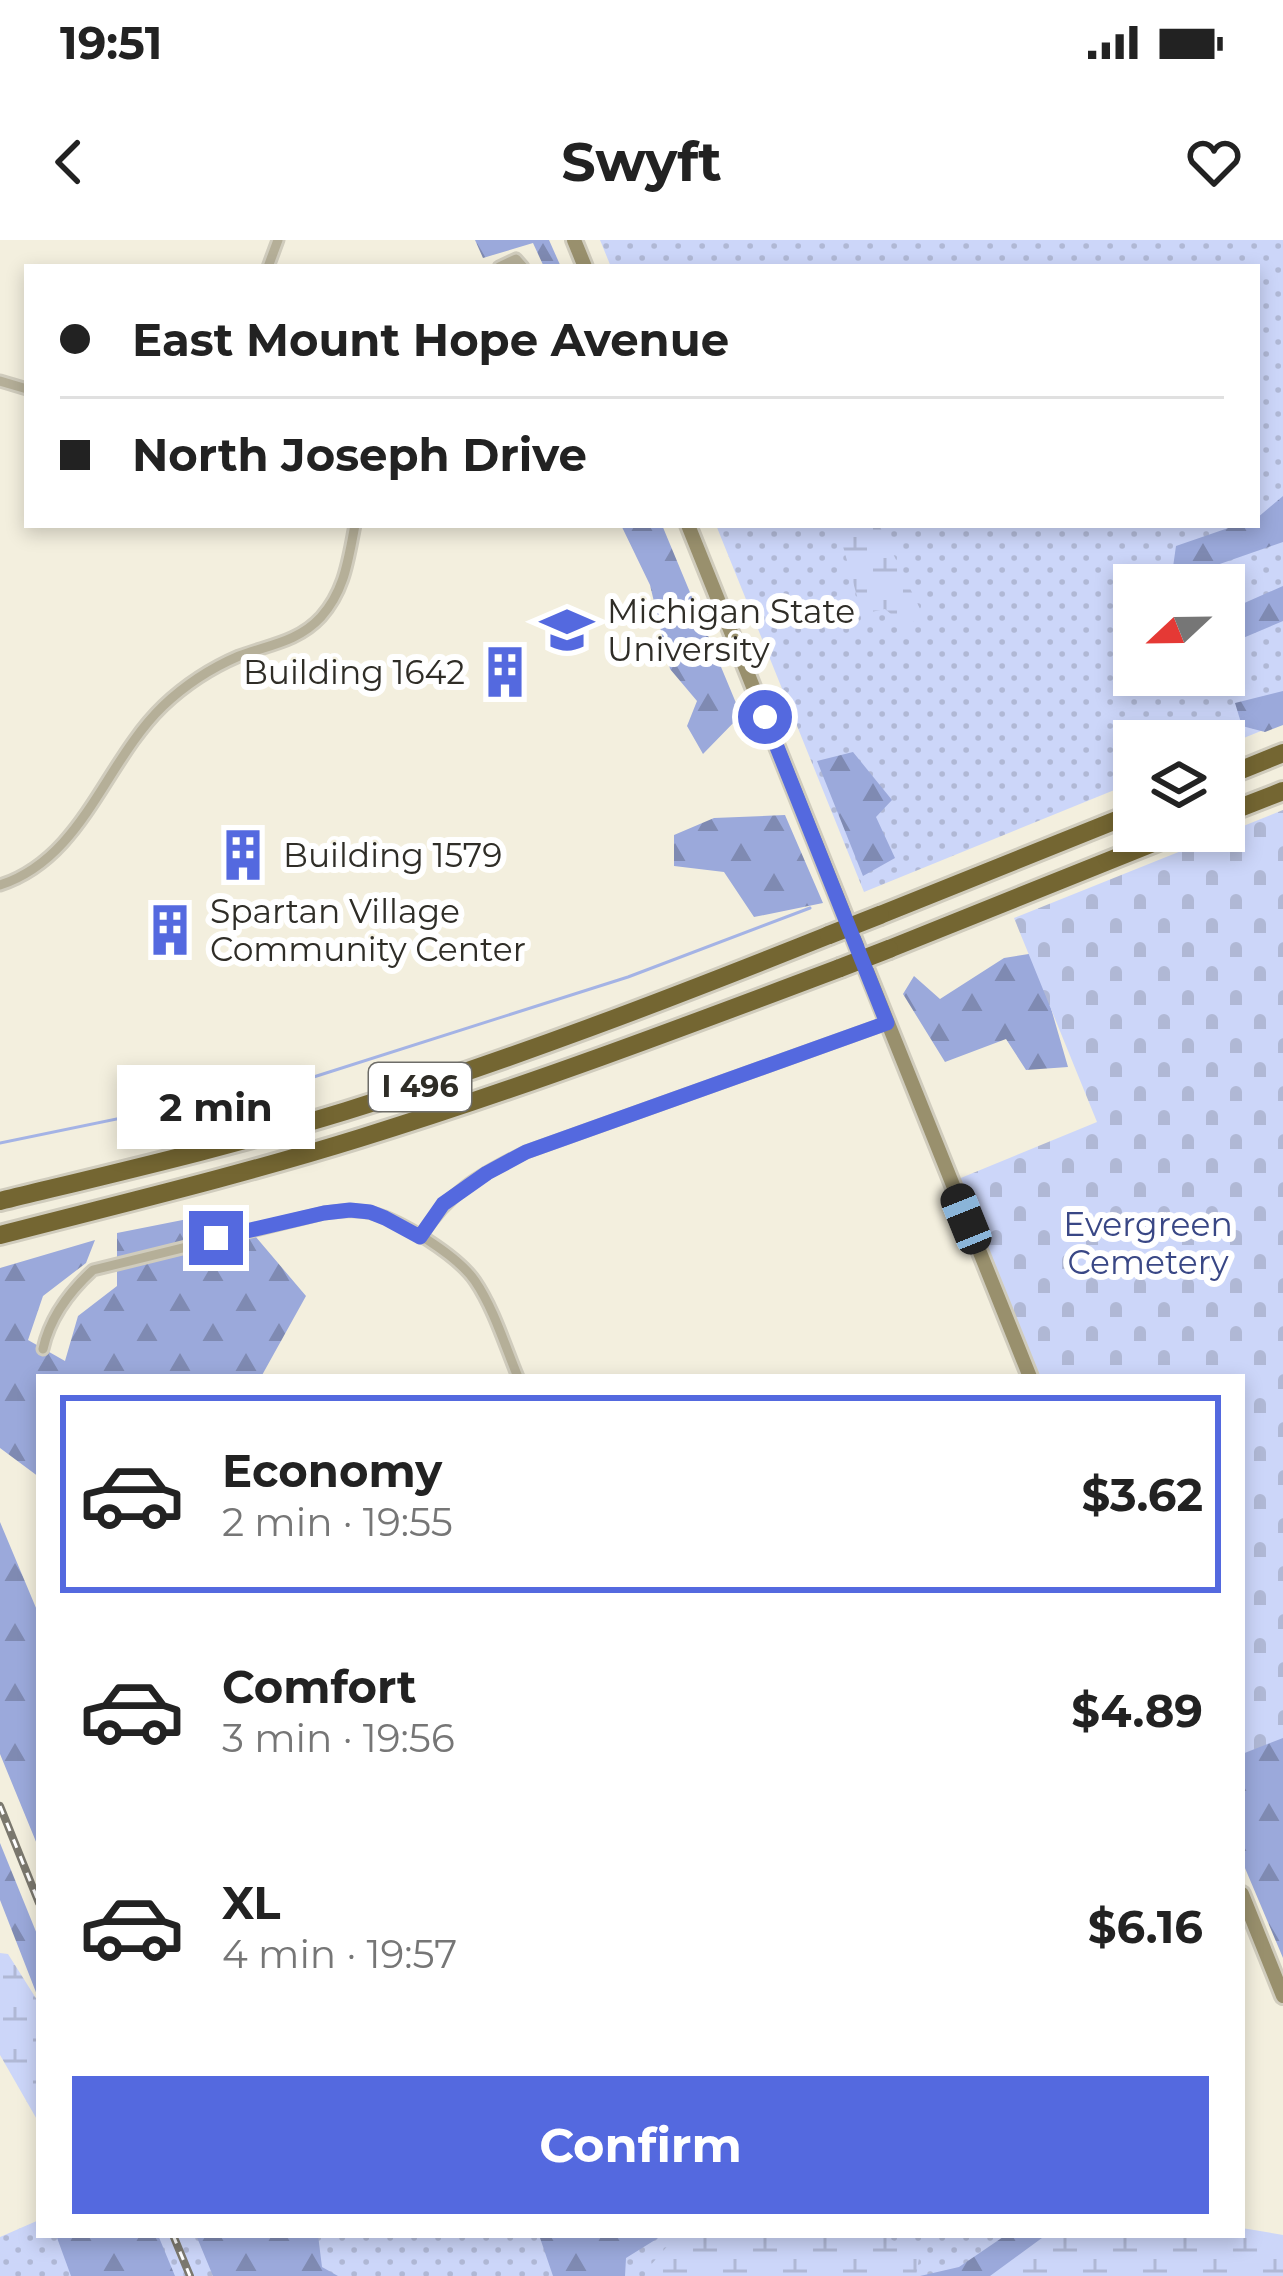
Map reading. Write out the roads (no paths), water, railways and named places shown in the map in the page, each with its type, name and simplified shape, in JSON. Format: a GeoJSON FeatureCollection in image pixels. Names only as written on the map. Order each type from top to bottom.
{"type":"FeatureCollection","features":[{"type":"Feature","properties":{"kind":"highway"},"geometry":{"type":"LineString","coordinates":[[1245,768],[1283,753]]}},
{"type":"Feature","properties":{"kind":"highway"},"geometry":{"type":"LineString","coordinates":[[1245,806],[1283,791]]}},
{"type":"Feature","properties":{"kind":"highway","name":"I 496"},"geometry":{"type":"LineString","coordinates":[[0,1199],[285,1129],[402,1093],[654,1005],[1113,821]]}},
{"type":"Feature","properties":{"kind":"highway","name":"I 496"},"geometry":{"type":"LineString","coordinates":[[0,1235],[376,1134],[840,968],[1131,852]]}},
{"type":"Feature","properties":{"kind":"street"},"geometry":{"type":"LineString","coordinates":[[0,886],[55,854],[140,730],[165,704],[208,672],[299,635],[321,617],[341,588],[354,528]]}},
{"type":"Feature","properties":{"kind":"street"},"geometry":{"type":"LineString","coordinates":[[689,528],[1029,1374]]}},
{"type":"Feature","properties":{"kind":"street"},"geometry":{"type":"LineString","coordinates":[[420,1237],[443,1204],[526,1152],[887,1023]]}},
{"type":"Feature","properties":{"kind":"street"},"geometry":{"type":"LineString","coordinates":[[43,1349],[48,1327],[70,1293],[93,1270],[350,1210],[385,1218],[448,1253],[477,1283],[517,1374]]}},
{"type":"Feature","properties":{"kind":"street"},"geometry":{"type":"LineString","coordinates":[[1245,1901],[1283,1996]]}},
{"type":"Feature","properties":{"kind":"waterway"},"geometry":{"type":"LineString","coordinates":[[0,1143],[301,1081],[628,977],[810,908]]}},
{"type":"Feature","properties":{"kind":"railway"},"geometry":{"type":"LineString","coordinates":[[0,1806],[36,1896]]}},
{"type":"Feature","properties":{"kind":"railway"},"geometry":{"type":"LineString","coordinates":[[174,2238],[190,2276]]}},
{"type":"Feature","properties":{"kind":"place","name":"Michigan State University"},"geometry":{"type":"Point","coordinates":[567,630]}},
{"type":"Feature","properties":{"kind":"place","name":"Building 1642"},"geometry":{"type":"Point","coordinates":[505,672]}},
{"type":"Feature","properties":{"kind":"place","name":"Building 1579"},"geometry":{"type":"Point","coordinates":[243,855]}},
{"type":"Feature","properties":{"kind":"place","name":"Spartan Village Community Center"},"geometry":{"type":"Point","coordinates":[170,930]}},
{"type":"Feature","properties":{"kind":"park label","name":"Evergreen Cemetery"},"geometry":{"type":"Point","coordinates":[1148,1243]}}]}
